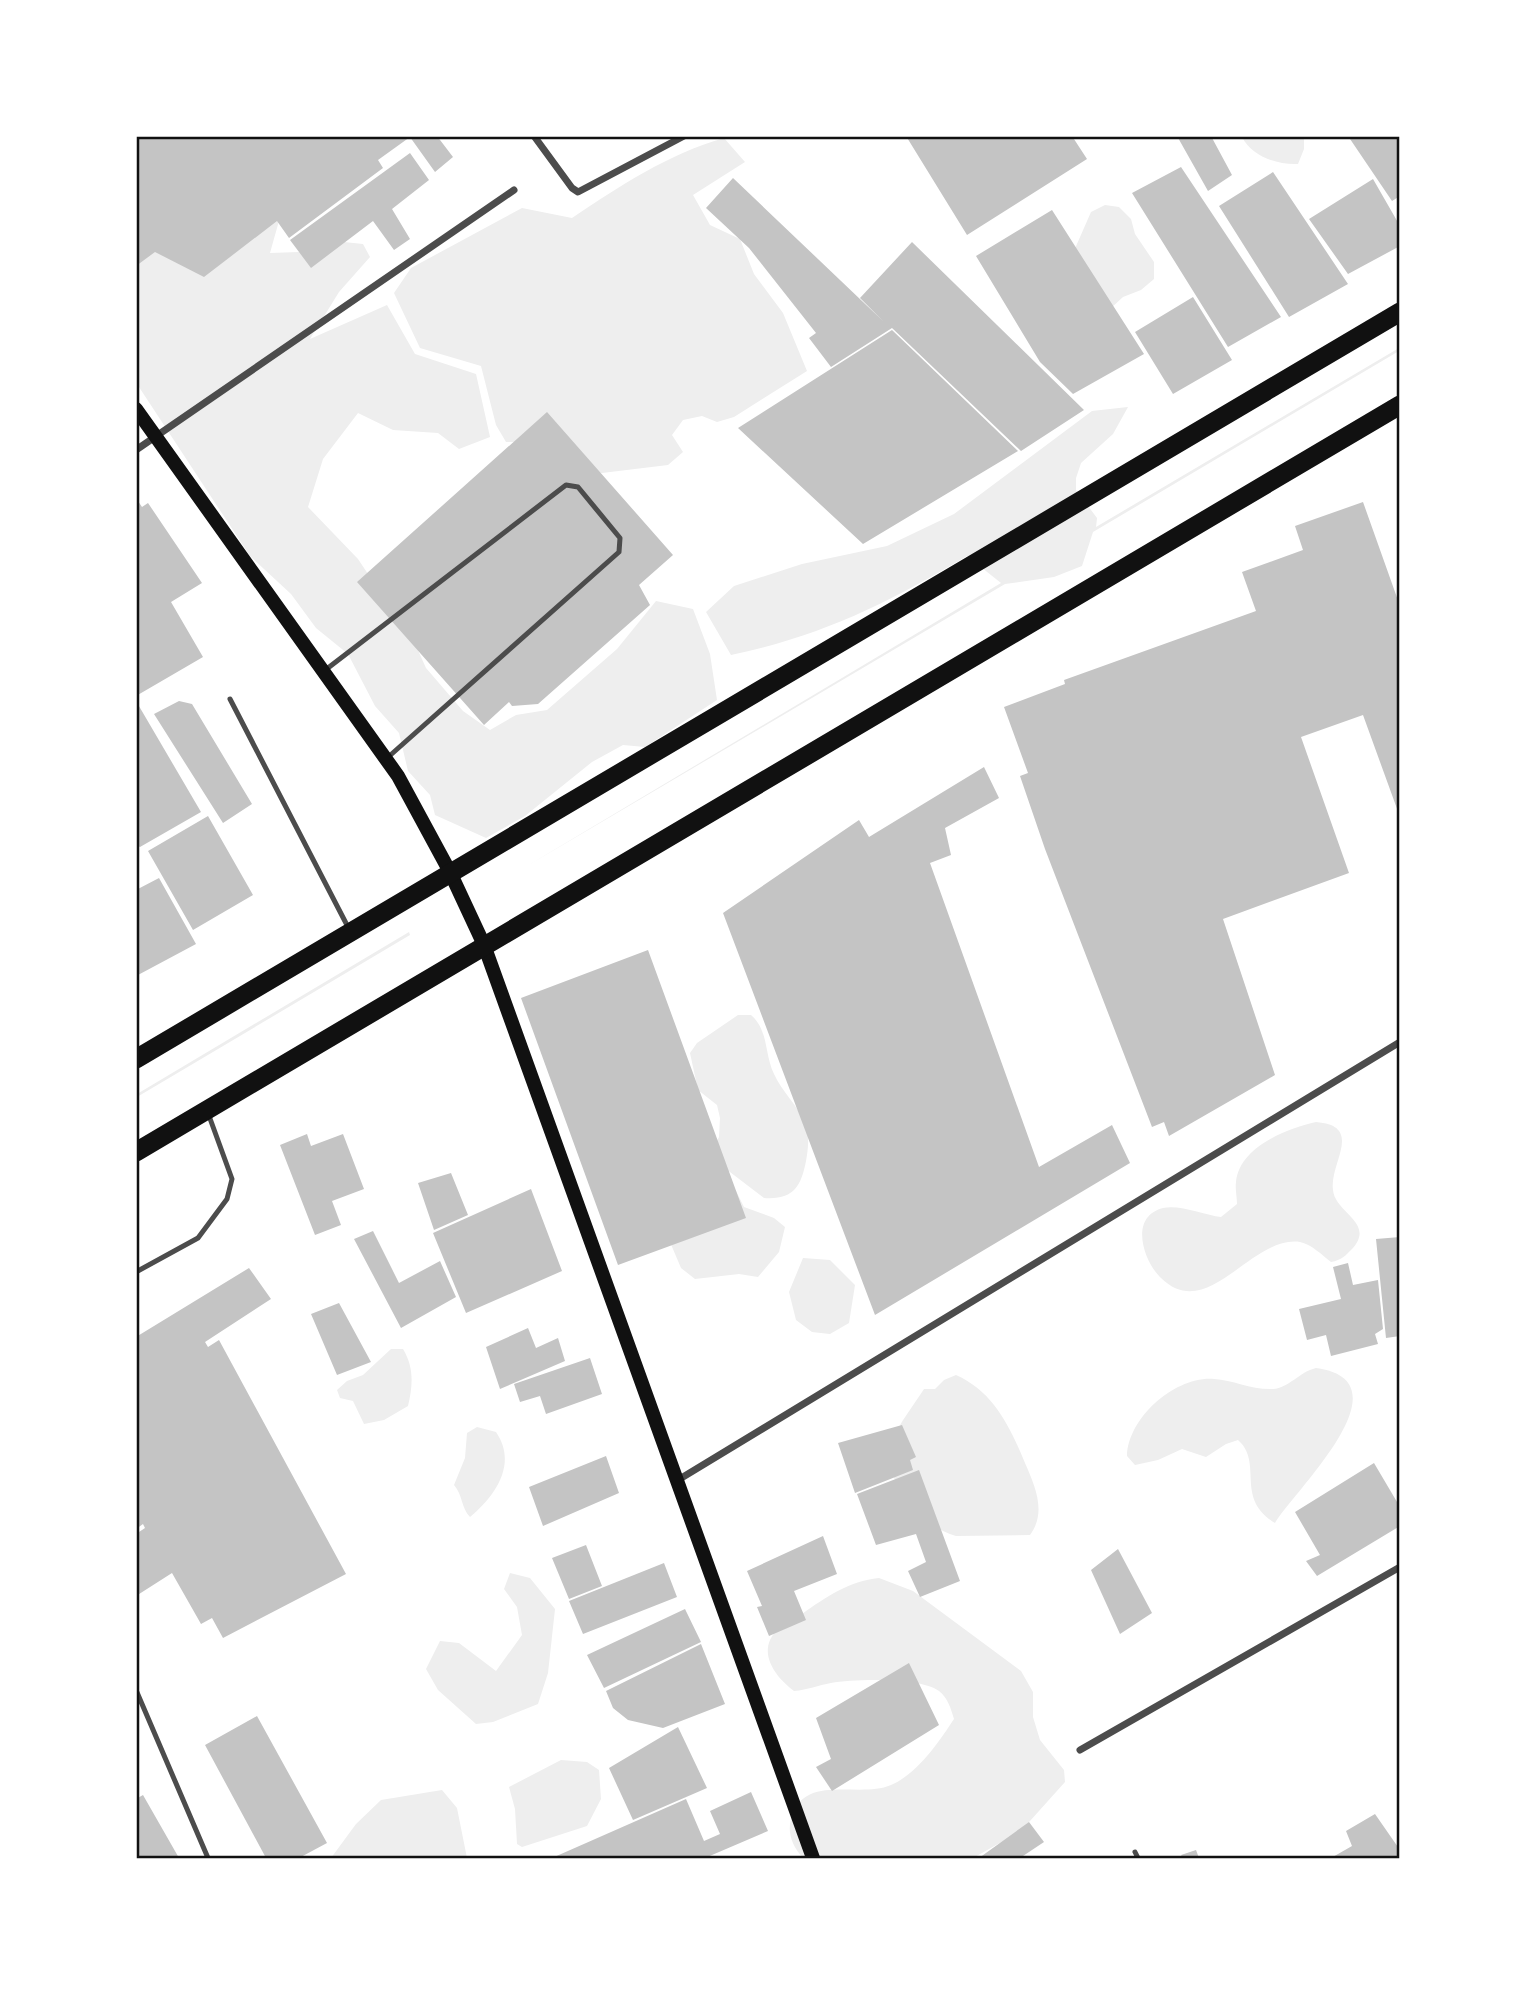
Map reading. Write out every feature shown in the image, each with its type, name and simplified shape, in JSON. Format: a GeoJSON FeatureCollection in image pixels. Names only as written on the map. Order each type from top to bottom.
{"type":"FeatureCollection","features":[{"type":"Feature","properties":{"kind":"highway"},"geometry":{"type":"LineString","coordinates":[[136,1059],[1086,500],[1399,312]]}},
{"type":"Feature","properties":{"kind":"highway"},"geometry":{"type":"LineString","coordinates":[[136,1152],[1399,405]]}},
{"type":"Feature","properties":{"kind":"main road"},"geometry":{"type":"LineString","coordinates":[[136,409],[386,759],[450,872],[484,945],[813,1858]]}},
{"type":"Feature","properties":{"kind":"street"},"geometry":{"type":"LineString","coordinates":[[534,136],[572,188],[578,192],[684,136]]}},
{"type":"Feature","properties":{"kind":"street"},"geometry":{"type":"LineString","coordinates":[[136,450],[514,190]]}},
{"type":"Feature","properties":{"kind":"street"},"geometry":{"type":"LineString","coordinates":[[678,1480],[1399,1042]]}},
{"type":"Feature","properties":{"kind":"street"},"geometry":{"type":"LineString","coordinates":[[1080,1750],[1399,1567]]}},
{"type":"Feature","properties":{"kind":"lane"},"geometry":{"type":"LineString","coordinates":[[324,671],[566,485],[578,487],[620,538],[619,552],[386,759]]}},
{"type":"Feature","properties":{"kind":"lane"},"geometry":{"type":"LineString","coordinates":[[230,699],[350,932]]}},
{"type":"Feature","properties":{"kind":"lane"},"geometry":{"type":"LineString","coordinates":[[136,1272],[198,1238],[227,1199],[232,1179],[207,1110]]}},
{"type":"Feature","properties":{"kind":"lane"},"geometry":{"type":"LineString","coordinates":[[136,1690],[208,1858]]}},
{"type":"Feature","properties":{"kind":"shaded area"},"geometry":{"type":"Polygon","coordinates":[[[1242,137],[1304,137],[1304,149],[1298,164],[1281,163],[1258,154],[1242,137]]]}},
{"type":"Feature","properties":{"kind":"shaded area"},"geometry":{"type":"Polygon","coordinates":[[[724,138],[745,162],[693,195],[710,225],[740,239],[754,274],[783,313],[807,371],[734,417],[717,422],[702,416],[683,420],[672,435],[683,452],[668,465],[569,477],[523,442],[506,442],[496,425],[481,366],[420,348],[394,293],[411,268],[522,208],[572,218],[664,162],[724,138]]]}},
{"type":"Feature","properties":{"kind":"shaded area"},"geometry":{"type":"Polygon","coordinates":[[[1105,205],[1119,207],[1131,219],[1135,234],[1154,262],[1154,279],[1141,290],[1123,297],[1097,321],[1059,285],[1091,212],[1105,205]]]}},
{"type":"Feature","properties":{"kind":"shaded area"},"geometry":{"type":"Polygon","coordinates":[[[282,210],[270,253],[299,252],[325,240],[363,244],[370,257],[339,292],[310,339],[387,305],[415,354],[476,374],[490,437],[459,449],[438,433],[393,430],[358,413],[323,459],[308,507],[358,559],[390,607],[407,626],[426,668],[463,711],[490,730],[516,715],[547,710],[617,649],[656,601],[693,609],[710,654],[717,700],[645,747],[623,745],[592,762],[525,816],[486,838],[435,815],[430,795],[408,771],[399,733],[375,706],[348,654],[316,628],[291,594],[250,556],[137,384],[136,233],[282,210]]]}},
{"type":"Feature","properties":{"kind":"shaded area"},"geometry":{"type":"Polygon","coordinates":[[[1399,348],[1399,351],[1093,532],[1082,566],[1054,577],[1005,584],[522,869],[1001,583],[967,556],[910,589],[854,616],[795,638],[731,655],[706,612],[734,586],[802,564],[887,546],[954,514],[1092,411],[1128,407],[1113,434],[1081,463],[1076,478],[1076,490],[1097,518],[1096,527],[1399,348]]]}},
{"type":"Feature","properties":{"kind":"shaded area"},"geometry":{"type":"Polygon","coordinates":[[[409,932],[410,935],[137,1097],[137,1094],[409,932]]]}},
{"type":"Feature","properties":{"kind":"shaded area"},"geometry":{"type":"Polygon","coordinates":[[[738,1015],[751,1015],[757,1021],[764,1035],[774,1074],[807,1128],[804,1170],[794,1190],[782,1197],[764,1198],[726,1169],[713,1148],[719,1137],[720,1118],[717,1105],[698,1090],[690,1053],[697,1043],[738,1015]]]}},
{"type":"Feature","properties":{"kind":"shaded area"},"geometry":{"type":"Polygon","coordinates":[[[1316,1122],[1331,1125],[1339,1131],[1342,1138],[1333,1190],[1335,1198],[1357,1224],[1359,1239],[1353,1248],[1341,1259],[1331,1262],[1304,1243],[1282,1243],[1264,1251],[1213,1285],[1196,1291],[1178,1289],[1161,1278],[1149,1262],[1142,1240],[1146,1220],[1152,1213],[1163,1208],[1177,1207],[1221,1217],[1237,1204],[1239,1169],[1255,1149],[1292,1129],[1316,1122]]]}},
{"type":"Feature","properties":{"kind":"shaded area"},"geometry":{"type":"Polygon","coordinates":[[[736,1191],[744,1207],[774,1218],[785,1227],[779,1252],[758,1277],[739,1274],[695,1279],[681,1268],[670,1242],[736,1191]]]}},
{"type":"Feature","properties":{"kind":"shaded area"},"geometry":{"type":"Polygon","coordinates":[[[803,1258],[830,1260],[855,1285],[849,1323],[830,1334],[812,1332],[796,1320],[789,1292],[803,1258]]]}},
{"type":"Feature","properties":{"kind":"shaded area"},"geometry":{"type":"Polygon","coordinates":[[[391,1349],[403,1349],[411,1369],[412,1383],[408,1406],[384,1420],[364,1424],[353,1401],[340,1398],[337,1390],[347,1381],[363,1375],[391,1349]]]}},
{"type":"Feature","properties":{"kind":"shaded area"},"geometry":{"type":"Polygon","coordinates":[[[1316,1368],[1342,1377],[1352,1393],[1350,1414],[1321,1463],[1275,1523],[1256,1503],[1252,1492],[1249,1459],[1238,1440],[1206,1457],[1182,1449],[1158,1460],[1135,1465],[1127,1456],[1129,1442],[1145,1414],[1156,1402],[1184,1384],[1214,1379],[1273,1389],[1284,1386],[1316,1368]]]}},
{"type":"Feature","properties":{"kind":"shaded area"},"geometry":{"type":"Polygon","coordinates":[[[956,1375],[969,1382],[991,1401],[1013,1436],[1038,1499],[1038,1517],[1030,1535],[956,1536],[929,1523],[906,1499],[897,1485],[890,1455],[899,1427],[924,1389],[935,1389],[944,1380],[956,1375]]]}},
{"type":"Feature","properties":{"kind":"shaded area"},"geometry":{"type":"Polygon","coordinates":[[[477,1427],[496,1432],[505,1456],[501,1479],[488,1499],[470,1517],[454,1485],[465,1458],[467,1433],[477,1427]]]}},
{"type":"Feature","properties":{"kind":"shaded area"},"geometry":{"type":"Polygon","coordinates":[[[510,1573],[530,1578],[555,1609],[548,1673],[538,1704],[493,1722],[476,1724],[438,1690],[426,1669],[440,1641],[459,1643],[496,1671],[522,1635],[517,1607],[504,1589],[510,1573]]]}},
{"type":"Feature","properties":{"kind":"shaded area"},"geometry":{"type":"Polygon","coordinates":[[[879,1578],[913,1591],[1021,1671],[1033,1692],[1033,1717],[1040,1740],[1064,1770],[1065,1782],[1021,1831],[973,1858],[803,1858],[792,1840],[791,1819],[797,1805],[807,1796],[819,1791],[878,1789],[901,1780],[934,1747],[954,1719],[945,1697],[930,1686],[902,1681],[870,1680],[831,1683],[794,1691],[774,1670],[768,1654],[768,1645],[779,1628],[838,1591],[858,1582],[879,1578]]]}},
{"type":"Feature","properties":{"kind":"shaded area"},"geometry":{"type":"Polygon","coordinates":[[[561,1760],[587,1762],[599,1770],[601,1799],[587,1826],[522,1847],[517,1844],[515,1809],[509,1787],[561,1760]]]}},
{"type":"Feature","properties":{"kind":"shaded area"},"geometry":{"type":"Polygon","coordinates":[[[442,1790],[457,1808],[467,1858],[331,1858],[356,1824],[381,1800],[442,1790]]]}},
{"type":"Feature","properties":{"kind":"building"},"geometry":{"type":"Polygon","coordinates":[[[136,136],[437,136],[453,157],[435,172],[410,137],[378,160],[383,168],[289,238],[277,221],[204,277],[155,252],[136,266],[136,136]]]}},
{"type":"Feature","properties":{"kind":"building"},"geometry":{"type":"Polygon","coordinates":[[[906,136],[1072,136],[1087,159],[967,235],[906,136]]]}},
{"type":"Feature","properties":{"kind":"building"},"geometry":{"type":"Polygon","coordinates":[[[1177,136],[1211,136],[1232,175],[1208,191],[1177,136]]]}},
{"type":"Feature","properties":{"kind":"building"},"geometry":{"type":"Polygon","coordinates":[[[1348,136],[1397,136],[1400,141],[1400,196],[1392,201],[1348,136]]]}},
{"type":"Feature","properties":{"kind":"building"},"geometry":{"type":"Polygon","coordinates":[[[410,153],[429,180],[392,209],[410,239],[394,250],[373,221],[311,268],[290,240],[410,153]]]}},
{"type":"Feature","properties":{"kind":"building"},"geometry":{"type":"Polygon","coordinates":[[[1181,167],[1281,317],[1228,347],[1132,193],[1181,167]]]}},
{"type":"Feature","properties":{"kind":"building"},"geometry":{"type":"Polygon","coordinates":[[[1273,172],[1348,284],[1289,317],[1219,206],[1273,172]]]}},
{"type":"Feature","properties":{"kind":"building"},"geometry":{"type":"Polygon","coordinates":[[[733,178],[883,321],[860,298],[912,242],[1084,410],[1021,451],[892,328],[831,367],[809,338],[816,333],[749,248],[706,208],[733,178]]]}},
{"type":"Feature","properties":{"kind":"building"},"geometry":{"type":"Polygon","coordinates":[[[1373,179],[1400,226],[1400,246],[1348,274],[1309,219],[1373,179]]]}},
{"type":"Feature","properties":{"kind":"building"},"geometry":{"type":"Polygon","coordinates":[[[1052,210],[1144,354],[1073,394],[1040,362],[976,256],[1052,210]]]}},
{"type":"Feature","properties":{"kind":"building"},"geometry":{"type":"Polygon","coordinates":[[[1193,297],[1232,360],[1173,394],[1135,332],[1193,297]]]}},
{"type":"Feature","properties":{"kind":"building"},"geometry":{"type":"Polygon","coordinates":[[[892,330],[1018,451],[863,544],[738,428],[892,330]]]}},
{"type":"Feature","properties":{"kind":"building"},"geometry":{"type":"Polygon","coordinates":[[[547,412],[673,555],[639,585],[650,605],[538,704],[512,706],[509,702],[484,725],[357,582],[547,412]]]}},
{"type":"Feature","properties":{"kind":"building"},"geometry":{"type":"Polygon","coordinates":[[[136,498],[142,507],[148,503],[202,583],[171,602],[203,657],[136,696],[136,498]]]}},
{"type":"Feature","properties":{"kind":"building"},"geometry":{"type":"Polygon","coordinates":[[[1363,502],[1400,606],[1400,817],[1363,715],[1301,737],[1349,873],[1223,919],[1275,1075],[1169,1136],[1164,1122],[1152,1127],[1045,849],[1020,776],[1028,773],[1004,707],[1065,684],[1064,680],[1256,611],[1242,572],[1303,550],[1295,526],[1363,502]]]}},
{"type":"Feature","properties":{"kind":"building"},"geometry":{"type":"Polygon","coordinates":[[[136,701],[201,812],[140,847],[136,845],[136,701]]]}},
{"type":"Feature","properties":{"kind":"building"},"geometry":{"type":"Polygon","coordinates":[[[179,701],[192,704],[252,804],[223,823],[154,714],[179,701]]]}},
{"type":"Feature","properties":{"kind":"building"},"geometry":{"type":"Polygon","coordinates":[[[984,767],[999,798],[945,828],[951,855],[930,863],[1039,1167],[1112,1125],[1130,1163],[875,1315],[723,913],[859,820],[869,837],[984,767]]]}},
{"type":"Feature","properties":{"kind":"building"},"geometry":{"type":"Polygon","coordinates":[[[208,816],[253,895],[193,930],[148,851],[208,816]]]}},
{"type":"Feature","properties":{"kind":"building"},"geometry":{"type":"Polygon","coordinates":[[[159,878],[196,944],[138,975],[136,890],[159,878]]]}},
{"type":"Feature","properties":{"kind":"building"},"geometry":{"type":"Polygon","coordinates":[[[648,950],[746,1218],[618,1265],[521,998],[648,950]]]}},
{"type":"Feature","properties":{"kind":"building"},"geometry":{"type":"Polygon","coordinates":[[[307,1134],[311,1146],[343,1134],[364,1189],[332,1201],[341,1225],[315,1235],[280,1145],[307,1134]]]}},
{"type":"Feature","properties":{"kind":"building"},"geometry":{"type":"Polygon","coordinates":[[[451,1173],[468,1215],[434,1230],[418,1183],[451,1173]]]}},
{"type":"Feature","properties":{"kind":"building"},"geometry":{"type":"Polygon","coordinates":[[[531,1189],[562,1271],[466,1313],[433,1233],[531,1189]]]}},
{"type":"Feature","properties":{"kind":"building"},"geometry":{"type":"Polygon","coordinates":[[[373,1231],[399,1283],[440,1261],[456,1297],[401,1328],[354,1239],[373,1231]]]}},
{"type":"Feature","properties":{"kind":"building"},"geometry":{"type":"Polygon","coordinates":[[[1400,1237],[1400,1336],[1386,1338],[1376,1239],[1400,1237]]]}},
{"type":"Feature","properties":{"kind":"building"},"geometry":{"type":"Polygon","coordinates":[[[1348,1263],[1353,1285],[1378,1280],[1383,1329],[1375,1334],[1378,1344],[1331,1356],[1326,1335],[1307,1340],[1299,1309],[1341,1299],[1333,1267],[1348,1263]]]}},
{"type":"Feature","properties":{"kind":"building"},"geometry":{"type":"Polygon","coordinates":[[[249,1268],[271,1299],[205,1342],[208,1347],[219,1340],[346,1574],[223,1638],[212,1618],[201,1624],[172,1573],[136,1596],[136,1534],[145,1528],[143,1524],[136,1529],[136,1337],[249,1268]]]}},
{"type":"Feature","properties":{"kind":"building"},"geometry":{"type":"Polygon","coordinates":[[[339,1303],[371,1362],[337,1375],[311,1314],[339,1303]]]}},
{"type":"Feature","properties":{"kind":"building"},"geometry":{"type":"Polygon","coordinates":[[[528,1328],[536,1348],[558,1338],[565,1361],[500,1389],[486,1347],[528,1328]]]}},
{"type":"Feature","properties":{"kind":"building"},"geometry":{"type":"Polygon","coordinates":[[[590,1358],[602,1394],[546,1414],[540,1396],[520,1402],[514,1384],[590,1358]]]}},
{"type":"Feature","properties":{"kind":"building"},"geometry":{"type":"Polygon","coordinates":[[[902,1425],[916,1457],[910,1460],[913,1470],[855,1493],[838,1443],[902,1425]]]}},
{"type":"Feature","properties":{"kind":"building"},"geometry":{"type":"Polygon","coordinates":[[[606,1456],[619,1493],[543,1526],[529,1487],[606,1456]]]}},
{"type":"Feature","properties":{"kind":"building"},"geometry":{"type":"Polygon","coordinates":[[[1374,1463],[1400,1507],[1400,1526],[1317,1576],[1306,1561],[1320,1555],[1295,1512],[1374,1463]]]}},
{"type":"Feature","properties":{"kind":"building"},"geometry":{"type":"Polygon","coordinates":[[[919,1470],[960,1581],[920,1597],[908,1571],[926,1562],[916,1534],[876,1545],[857,1494],[919,1470]]]}},
{"type":"Feature","properties":{"kind":"building"},"geometry":{"type":"Polygon","coordinates":[[[823,1536],[837,1574],[794,1591],[806,1620],[769,1636],[757,1607],[762,1606],[747,1571],[823,1536]]]}},
{"type":"Feature","properties":{"kind":"building"},"geometry":{"type":"Polygon","coordinates":[[[586,1545],[602,1586],[569,1599],[552,1558],[586,1545]]]}},
{"type":"Feature","properties":{"kind":"building"},"geometry":{"type":"Polygon","coordinates":[[[1118,1549],[1152,1613],[1120,1634],[1091,1570],[1118,1549]]]}},
{"type":"Feature","properties":{"kind":"building"},"geometry":{"type":"Polygon","coordinates":[[[664,1563],[677,1597],[583,1634],[569,1601],[664,1563]]]}},
{"type":"Feature","properties":{"kind":"building"},"geometry":{"type":"Polygon","coordinates":[[[685,1609],[701,1642],[604,1688],[587,1655],[685,1609]]]}},
{"type":"Feature","properties":{"kind":"building"},"geometry":{"type":"Polygon","coordinates":[[[701,1644],[725,1704],[663,1728],[628,1720],[613,1708],[606,1691],[701,1644]]]}},
{"type":"Feature","properties":{"kind":"building"},"geometry":{"type":"Polygon","coordinates":[[[909,1663],[939,1725],[832,1791],[816,1767],[831,1759],[816,1718],[909,1663]]]}},
{"type":"Feature","properties":{"kind":"building"},"geometry":{"type":"Polygon","coordinates":[[[257,1716],[327,1843],[299,1858],[266,1858],[205,1745],[257,1716]]]}},
{"type":"Feature","properties":{"kind":"building"},"geometry":{"type":"Polygon","coordinates":[[[678,1727],[707,1788],[633,1820],[609,1768],[678,1727]]]}},
{"type":"Feature","properties":{"kind":"building"},"geometry":{"type":"Polygon","coordinates":[[[751,1792],[768,1831],[705,1858],[552,1858],[686,1799],[704,1841],[720,1834],[710,1811],[751,1792]]]}},
{"type":"Feature","properties":{"kind":"building"},"geometry":{"type":"Polygon","coordinates":[[[143,1795],[179,1858],[136,1858],[136,1799],[143,1795]]]}},
{"type":"Feature","properties":{"kind":"building"},"geometry":{"type":"Polygon","coordinates":[[[1375,1814],[1400,1850],[1400,1858],[1331,1858],[1352,1846],[1346,1831],[1375,1814]]]}},
{"type":"Feature","properties":{"kind":"building"},"geometry":{"type":"Polygon","coordinates":[[[1029,1822],[1044,1842],[1020,1858],[979,1858],[1029,1822]]]}},
{"type":"Feature","properties":{"kind":"building"},"geometry":{"type":"Polygon","coordinates":[[[1196,1850],[1199,1858],[1183,1858],[1181,1855],[1196,1850]]]}}]}
